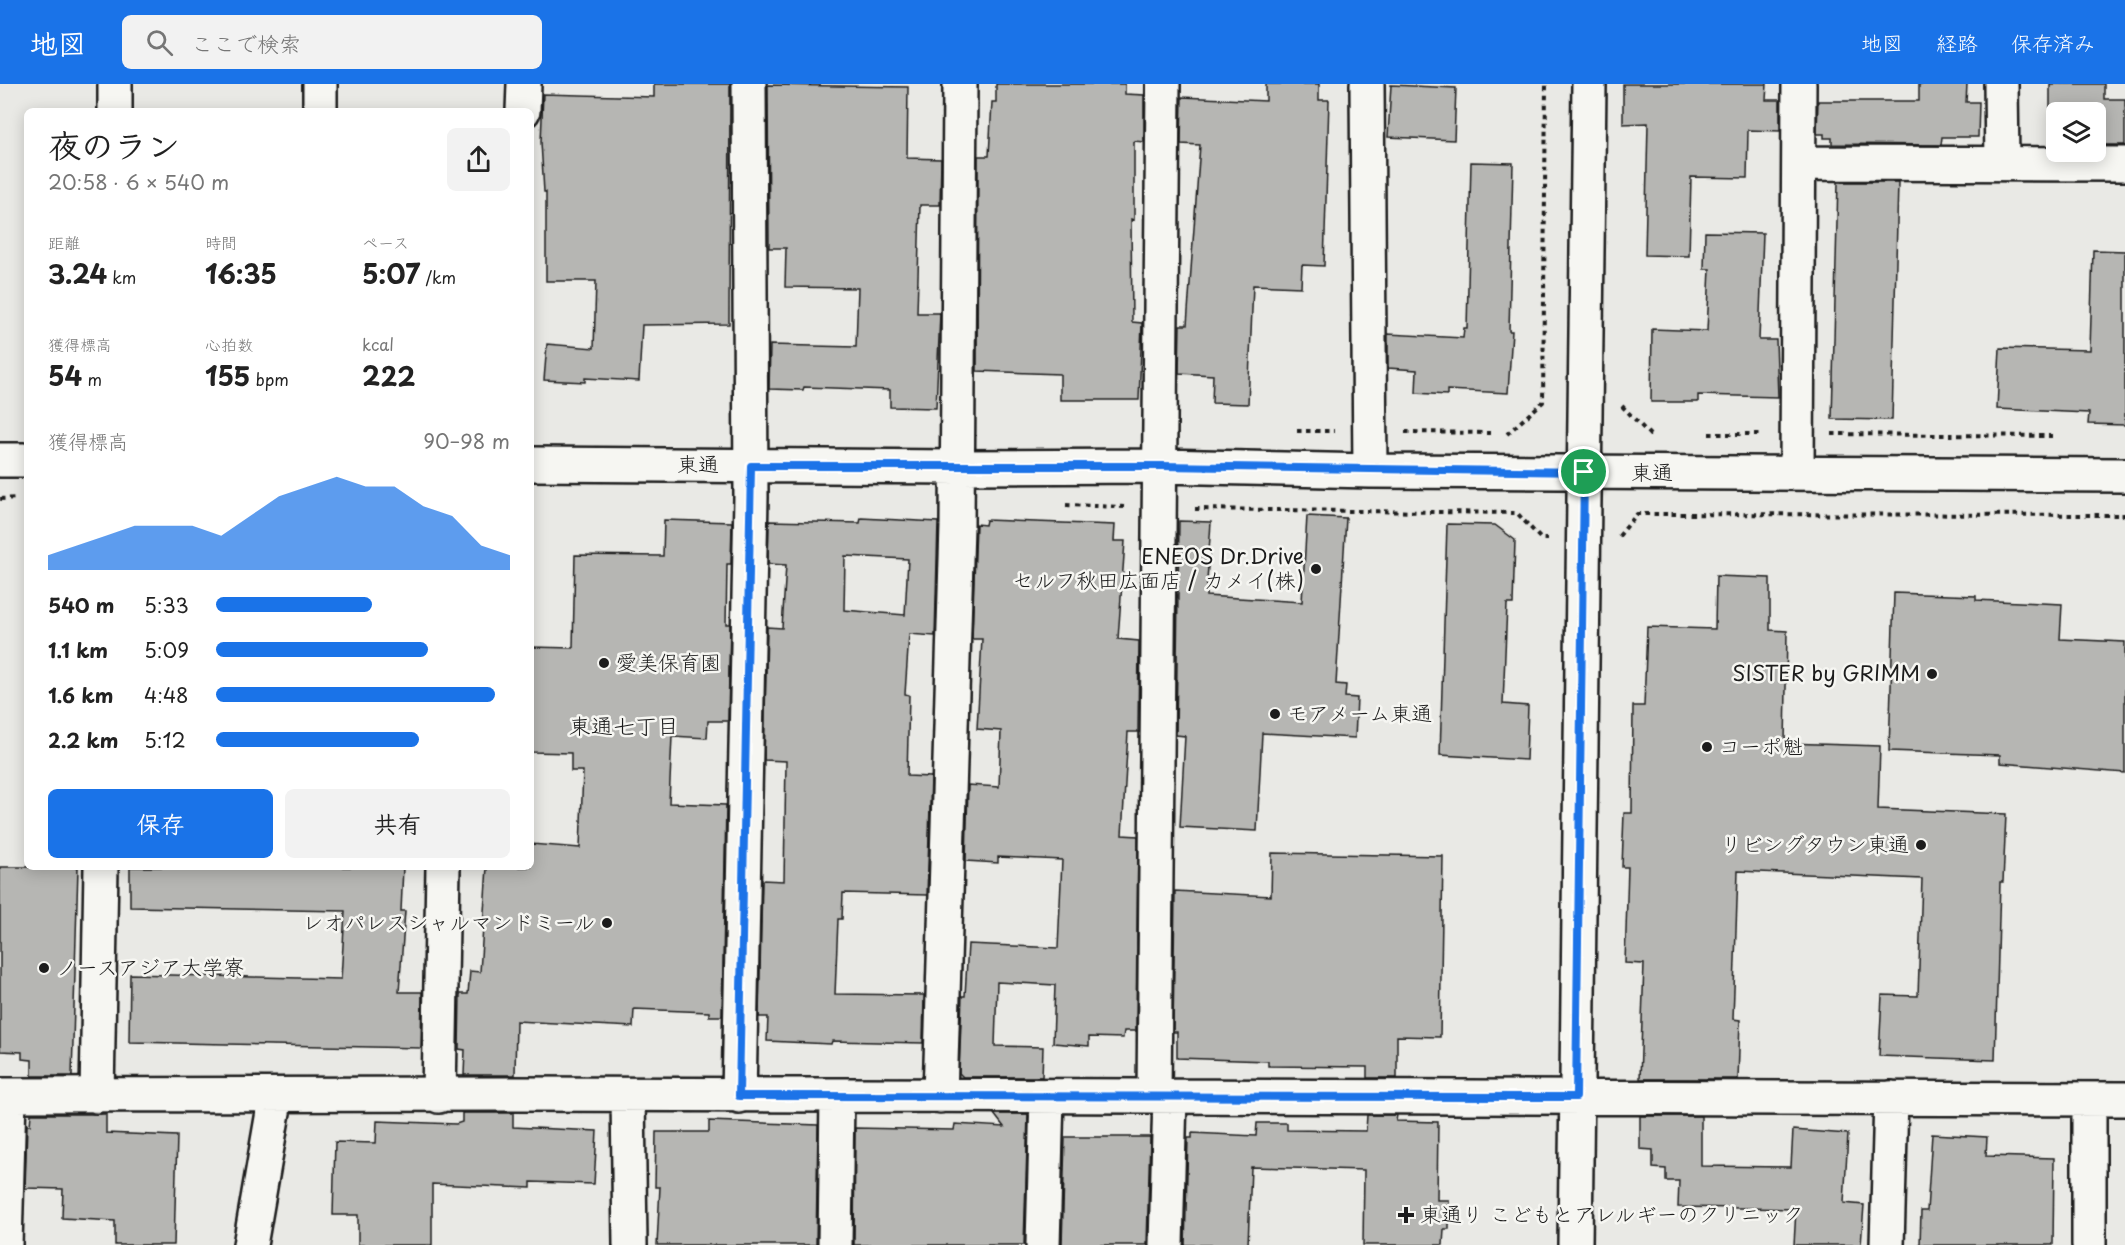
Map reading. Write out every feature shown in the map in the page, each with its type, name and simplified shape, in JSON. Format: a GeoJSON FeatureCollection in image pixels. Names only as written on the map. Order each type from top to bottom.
{"type":"FeatureCollection","features":[{"type":"Feature","properties":{"kind":"street"},"geometry":{"type":"LineString","coordinates":[[115,84],[115,108]]}},
{"type":"Feature","properties":{"kind":"street"},"geometry":{"type":"LineString","coordinates":[[320,84],[320,108]]}},
{"type":"Feature","properties":{"kind":"street"},"geometry":{"type":"LineString","coordinates":[[523,108],[524,84]]}},
{"type":"Feature","properties":{"kind":"street"},"geometry":{"type":"LineString","coordinates":[[739,1096],[751,466],[749,84]]}},
{"type":"Feature","properties":{"kind":"street"},"geometry":{"type":"LineString","coordinates":[[940,1096],[958,467],[960,84]]}},
{"type":"Feature","properties":{"kind":"street"},"geometry":{"type":"LineString","coordinates":[[1163,84],[1162,1096],[1166,1245]]}},
{"type":"Feature","properties":{"kind":"street"},"geometry":{"type":"LineString","coordinates":[[1367,84],[1370,471]]}},
{"type":"Feature","properties":{"kind":"street"},"geometry":{"type":"LineString","coordinates":[[1575,1245],[1589,84]]}},
{"type":"Feature","properties":{"kind":"street"},"geometry":{"type":"LineString","coordinates":[[1797,473],[1799,84]]}},
{"type":"Feature","properties":{"kind":"street"},"geometry":{"type":"LineString","coordinates":[[2001,84],[2002,164]]}},
{"type":"Feature","properties":{"kind":"street"},"geometry":{"type":"LineString","coordinates":[[1799,163],[2125,164]]}},
{"type":"Feature","properties":{"kind":"street"},"geometry":{"type":"LineString","coordinates":[[0,460],[24,460]]}},
{"type":"Feature","properties":{"kind":"street","name":"東通"},"geometry":{"type":"LineString","coordinates":[[534,464],[1161,466],[1370,471],[2125,475]]}},
{"type":"Feature","properties":{"kind":"street"},"geometry":{"type":"LineString","coordinates":[[97,1096],[100,870]]}},
{"type":"Feature","properties":{"kind":"street"},"geometry":{"type":"LineString","coordinates":[[439,1096],[443,870]]}},
{"type":"Feature","properties":{"kind":"street"},"geometry":{"type":"LineString","coordinates":[[5,1245],[5,1095],[2125,1099]]}},
{"type":"Feature","properties":{"kind":"street"},"geometry":{"type":"LineString","coordinates":[[250,1245],[276,1095]]}},
{"type":"Feature","properties":{"kind":"street"},"geometry":{"type":"LineString","coordinates":[[628,1096],[630,1245]]}},
{"type":"Feature","properties":{"kind":"street"},"geometry":{"type":"LineString","coordinates":[[835,1245],[837,1096]]}},
{"type":"Feature","properties":{"kind":"street"},"geometry":{"type":"LineString","coordinates":[[1043,1245],[1047,1096]]}},
{"type":"Feature","properties":{"kind":"street"},"geometry":{"type":"LineString","coordinates":[[1887,1245],[1891,1098]]}},
{"type":"Feature","properties":{"kind":"street"},"geometry":{"type":"LineString","coordinates":[[2089,1100],[2089,1245]]}},
{"type":"Feature","properties":{"kind":"path"},"geometry":{"type":"LineString","coordinates":[[1065,505],[1517,513],[1541,539],[1616,540],[1637,514],[2125,515]]}},
{"type":"Feature","properties":{"kind":"building"},"geometry":{"type":"Polygon","coordinates":[[[654,84],[730,84],[729,324],[642,325],[639,381],[585,378],[585,382],[544,380],[547,344],[594,348],[596,281],[546,281],[546,192],[544,192],[541,142],[543,94],[654,97],[654,84]]]}},
{"type":"Feature","properties":{"kind":"building"},"geometry":{"type":"Polygon","coordinates":[[[996,84],[1125,84],[1125,94],[1144,95],[1144,142],[1134,141],[1134,220],[1131,219],[1132,322],[1142,323],[1139,400],[1060,400],[1060,374],[977,371],[978,156],[989,156],[992,102],[996,102],[996,84]]]}},
{"type":"Feature","properties":{"kind":"building"},"geometry":{"type":"Polygon","coordinates":[[[1266,84],[1319,84],[1319,100],[1329,100],[1324,266],[1302,265],[1301,287],[1253,285],[1248,404],[1212,403],[1213,375],[1179,373],[1180,325],[1187,325],[1200,145],[1181,144],[1182,97],[1266,101],[1266,84]]]}},
{"type":"Feature","properties":{"kind":"building"},"geometry":{"type":"Polygon","coordinates":[[[1623,84],[1767,84],[1766,100],[1780,100],[1780,131],[1748,130],[1747,178],[1691,177],[1689,256],[1645,255],[1648,123],[1623,124],[1623,84]]]}},
{"type":"Feature","properties":{"kind":"building"},"geometry":{"type":"Polygon","coordinates":[[[1919,84],[1967,84],[1966,102],[1979,102],[1978,137],[1942,137],[1941,145],[1832,144],[1832,138],[1824,138],[1824,134],[1817,134],[1818,101],[1919,101],[1919,84]]]}},
{"type":"Feature","properties":{"kind":"building"},"geometry":{"type":"Polygon","coordinates":[[[2050,84],[2104,84],[2104,99],[2125,99],[2125,145],[2106,145],[2106,102],[2050,102],[2050,84]]]}},
{"type":"Feature","properties":{"kind":"building"},"geometry":{"type":"Polygon","coordinates":[[[768,85],[908,87],[907,158],[941,159],[940,205],[920,205],[917,313],[940,313],[936,408],[890,407],[890,390],[804,387],[803,390],[769,389],[770,345],[856,347],[858,288],[785,287],[786,248],[769,248],[768,85]]]}},
{"type":"Feature","properties":{"kind":"building"},"geometry":{"type":"Polygon","coordinates":[[[1391,85],[1456,88],[1454,140],[1388,137],[1391,85]]]}},
{"type":"Feature","properties":{"kind":"building"},"geometry":{"type":"Polygon","coordinates":[[[1471,162],[1513,163],[1509,331],[1512,331],[1508,393],[1447,390],[1447,395],[1416,393],[1417,370],[1388,368],[1388,334],[1463,338],[1464,328],[1467,328],[1471,162]]]}},
{"type":"Feature","properties":{"kind":"building"},"geometry":{"type":"Polygon","coordinates":[[[1838,182],[1898,182],[1892,420],[1832,419],[1838,182]]]}},
{"type":"Feature","properties":{"kind":"building"},"geometry":{"type":"Polygon","coordinates":[[[1705,232],[1763,233],[1759,340],[1776,340],[1778,397],[1698,395],[1698,402],[1651,402],[1652,329],[1707,331],[1710,269],[1704,269],[1705,232]]]}},
{"type":"Feature","properties":{"kind":"building"},"geometry":{"type":"Polygon","coordinates":[[[2093,250],[2125,251],[2125,425],[2088,424],[2089,413],[1997,409],[2000,348],[2090,350],[2093,250]]]}},
{"type":"Feature","properties":{"kind":"building"},"geometry":{"type":"Polygon","coordinates":[[[1307,516],[1346,518],[1336,684],[1346,685],[1345,697],[1357,698],[1355,738],[1262,733],[1257,831],[1180,827],[1185,736],[1176,735],[1179,521],[1211,522],[1206,596],[1302,602],[1307,516]]]}},
{"type":"Feature","properties":{"kind":"building"},"geometry":{"type":"Polygon","coordinates":[[[861,518],[938,522],[935,636],[909,634],[905,694],[909,695],[907,776],[931,777],[927,895],[843,893],[842,919],[838,919],[835,994],[924,995],[923,1043],[832,1041],[831,1044],[767,1041],[768,1017],[759,1017],[762,880],[784,881],[786,761],[764,760],[767,627],[782,628],[786,565],[768,564],[769,521],[860,523],[861,518]],[[845,556],[844,610],[905,615],[908,559],[845,556]]]}},
{"type":"Feature","properties":{"kind":"building"},"geometry":{"type":"Polygon","coordinates":[[[664,520],[732,522],[731,564],[727,564],[726,624],[730,624],[728,721],[708,721],[707,738],[672,736],[669,803],[726,805],[722,1016],[709,1016],[709,1012],[634,1009],[633,1027],[516,1021],[515,1075],[464,1075],[465,1050],[459,1049],[460,994],[468,994],[470,971],[480,972],[487,870],[534,870],[534,844],[580,848],[583,771],[571,771],[571,753],[534,752],[534,647],[573,648],[575,555],[663,556],[664,520]]]}},
{"type":"Feature","properties":{"kind":"building"},"geometry":{"type":"Polygon","coordinates":[[[986,520],[1115,525],[1114,541],[1125,541],[1118,639],[1139,641],[1138,732],[1128,732],[1122,835],[1138,836],[1136,1031],[1124,1031],[1123,1038],[1089,1037],[1089,1046],[1053,1043],[1055,985],[997,982],[995,1046],[1043,1047],[1042,1077],[963,1077],[959,1073],[962,996],[965,996],[968,944],[1058,948],[1062,860],[998,857],[998,863],[966,861],[968,785],[999,787],[1001,731],[977,729],[982,639],[972,639],[976,524],[985,525],[986,520]]]}},
{"type":"Feature","properties":{"kind":"building"},"geometry":{"type":"Polygon","coordinates":[[[1447,524],[1495,525],[1515,540],[1513,604],[1507,604],[1503,704],[1528,706],[1526,760],[1440,755],[1447,524]]]}},
{"type":"Feature","properties":{"kind":"building"},"geometry":{"type":"Polygon","coordinates":[[[1716,576],[1770,578],[1770,630],[1787,631],[1785,743],[1880,746],[1878,809],[2006,814],[2003,882],[2000,882],[1995,1060],[1879,1056],[1882,995],[1918,996],[1922,879],[1738,871],[1733,1019],[1740,1020],[1738,1079],[1640,1079],[1644,964],[1625,963],[1628,867],[1622,867],[1624,813],[1632,813],[1633,706],[1644,706],[1647,627],[1715,629],[1716,576]]]}},
{"type":"Feature","properties":{"kind":"building"},"geometry":{"type":"Polygon","coordinates":[[[1894,593],[1976,596],[1976,600],[2062,604],[2060,639],[2125,642],[2125,773],[2000,763],[2000,755],[1889,751],[1894,593]]]}},
{"type":"Feature","properties":{"kind":"building"},"geometry":{"type":"Polygon","coordinates":[[[1272,853],[1443,856],[1440,1037],[1397,1036],[1397,1078],[1367,1078],[1367,1067],[1268,1066],[1268,1061],[1177,1058],[1177,1032],[1173,1032],[1175,891],[1271,896],[1272,853]]]}},
{"type":"Feature","properties":{"kind":"building","name":"ノースアジア大学寮"},"geometry":{"type":"Polygon","coordinates":[[[0,867],[24,867],[24,870],[78,870],[72,1076],[32,1076],[32,1060],[22,1059],[22,1052],[0,1051],[0,867]]]}},
{"type":"Feature","properties":{"kind":"building"},"geometry":{"type":"Polygon","coordinates":[[[130,870],[403,870],[401,911],[405,911],[399,992],[422,992],[421,1048],[129,1042],[130,974],[341,979],[345,911],[130,907],[130,870]]]}},
{"type":"Feature","properties":{"kind":"building"},"geometry":{"type":"Polygon","coordinates":[[[462,1113],[513,1113],[513,1127],[597,1131],[594,1184],[531,1182],[531,1188],[432,1184],[432,1245],[358,1245],[358,1215],[333,1215],[335,1142],[376,1143],[377,1121],[456,1124],[462,1122],[462,1113]]]}},
{"type":"Feature","properties":{"kind":"building"},"geometry":{"type":"Polygon","coordinates":[[[31,1114],[106,1114],[106,1133],[177,1136],[174,1245],[115,1245],[115,1221],[62,1218],[63,1189],[25,1188],[27,1125],[30,1125],[31,1114]]]}},
{"type":"Feature","properties":{"kind":"building"},"geometry":{"type":"Polygon","coordinates":[[[994,1114],[1028,1114],[1024,1245],[854,1245],[855,1128],[954,1130],[955,1124],[1004,1127],[994,1114]]]}},
{"type":"Feature","properties":{"kind":"building"},"geometry":{"type":"Polygon","coordinates":[[[1367,1115],[1397,1115],[1396,1121],[1438,1122],[1437,1200],[1449,1200],[1449,1229],[1444,1229],[1443,1245],[1363,1245],[1364,1170],[1251,1167],[1248,1245],[1185,1245],[1188,1138],[1192,1138],[1192,1133],[1256,1136],[1257,1123],[1287,1123],[1287,1130],[1366,1131],[1367,1115]]]}},
{"type":"Feature","properties":{"kind":"building"},"geometry":{"type":"Polygon","coordinates":[[[1640,1116],[1701,1116],[1701,1166],[1791,1167],[1793,1130],[1848,1134],[1844,1203],[1864,1205],[1861,1245],[1794,1245],[1796,1209],[1678,1207],[1679,1181],[1666,1181],[1666,1169],[1653,1168],[1653,1150],[1640,1149],[1640,1116]]]}},
{"type":"Feature","properties":{"kind":"building"},"geometry":{"type":"Polygon","coordinates":[[[709,1121],[818,1125],[816,1245],[657,1245],[660,1187],[655,1187],[656,1132],[709,1132],[709,1121]]]}},
{"type":"Feature","properties":{"kind":"building"},"geometry":{"type":"Polygon","coordinates":[[[1932,1134],[1987,1137],[1986,1156],[2054,1158],[2053,1245],[1920,1245],[1921,1211],[1927,1211],[1932,1134]]]}},
{"type":"Feature","properties":{"kind":"building"},"geometry":{"type":"Polygon","coordinates":[[[1065,1137],[1150,1137],[1147,1245],[1062,1245],[1065,1137]]]}},
{"type":"Feature","properties":{"kind":"place","name":"ENEOS Dr.Drive セルフ秋田広面店 / カメイ(株)"},"geometry":{"type":"Point","coordinates":[1316,569]}},
{"type":"Feature","properties":{"kind":"place","name":"愛美保育園"},"geometry":{"type":"Point","coordinates":[604,663]}},
{"type":"Feature","properties":{"kind":"place","name":"SISTER by GRIMM"},"geometry":{"type":"Point","coordinates":[1932,674]}},
{"type":"Feature","properties":{"kind":"place","name":"モアメーム東通"},"geometry":{"type":"Point","coordinates":[1275,714]}},
{"type":"Feature","properties":{"kind":"place","name":"コーポ魁"},"geometry":{"type":"Point","coordinates":[1707,747]}},
{"type":"Feature","properties":{"kind":"place","name":"リビングタウン東通"},"geometry":{"type":"Point","coordinates":[1921,845]}},
{"type":"Feature","properties":{"kind":"place","name":"レオパレスシャルマンドミール"},"geometry":{"type":"Point","coordinates":[607,923]}},
{"type":"Feature","properties":{"kind":"place","name":"ノースアジア大学寮"},"geometry":{"type":"Point","coordinates":[44,968]}},
{"type":"Feature","properties":{"kind":"place","name":"東通り こどもとアレルギーのクリニック"},"geometry":{"type":"Point","coordinates":[1406,1215]}},
{"type":"Feature","properties":{"kind":"district","name":"東通七丁目"},"geometry":{"type":"Point","coordinates":[624,726]}},
{"type":"Feature","properties":{"kind":"route"},"geometry":{"type":"LineString","coordinates":[[751,466],[1161,466],[1370,471],[1584,472],[1576,1097],[739,1096],[751,466]]}}]}
